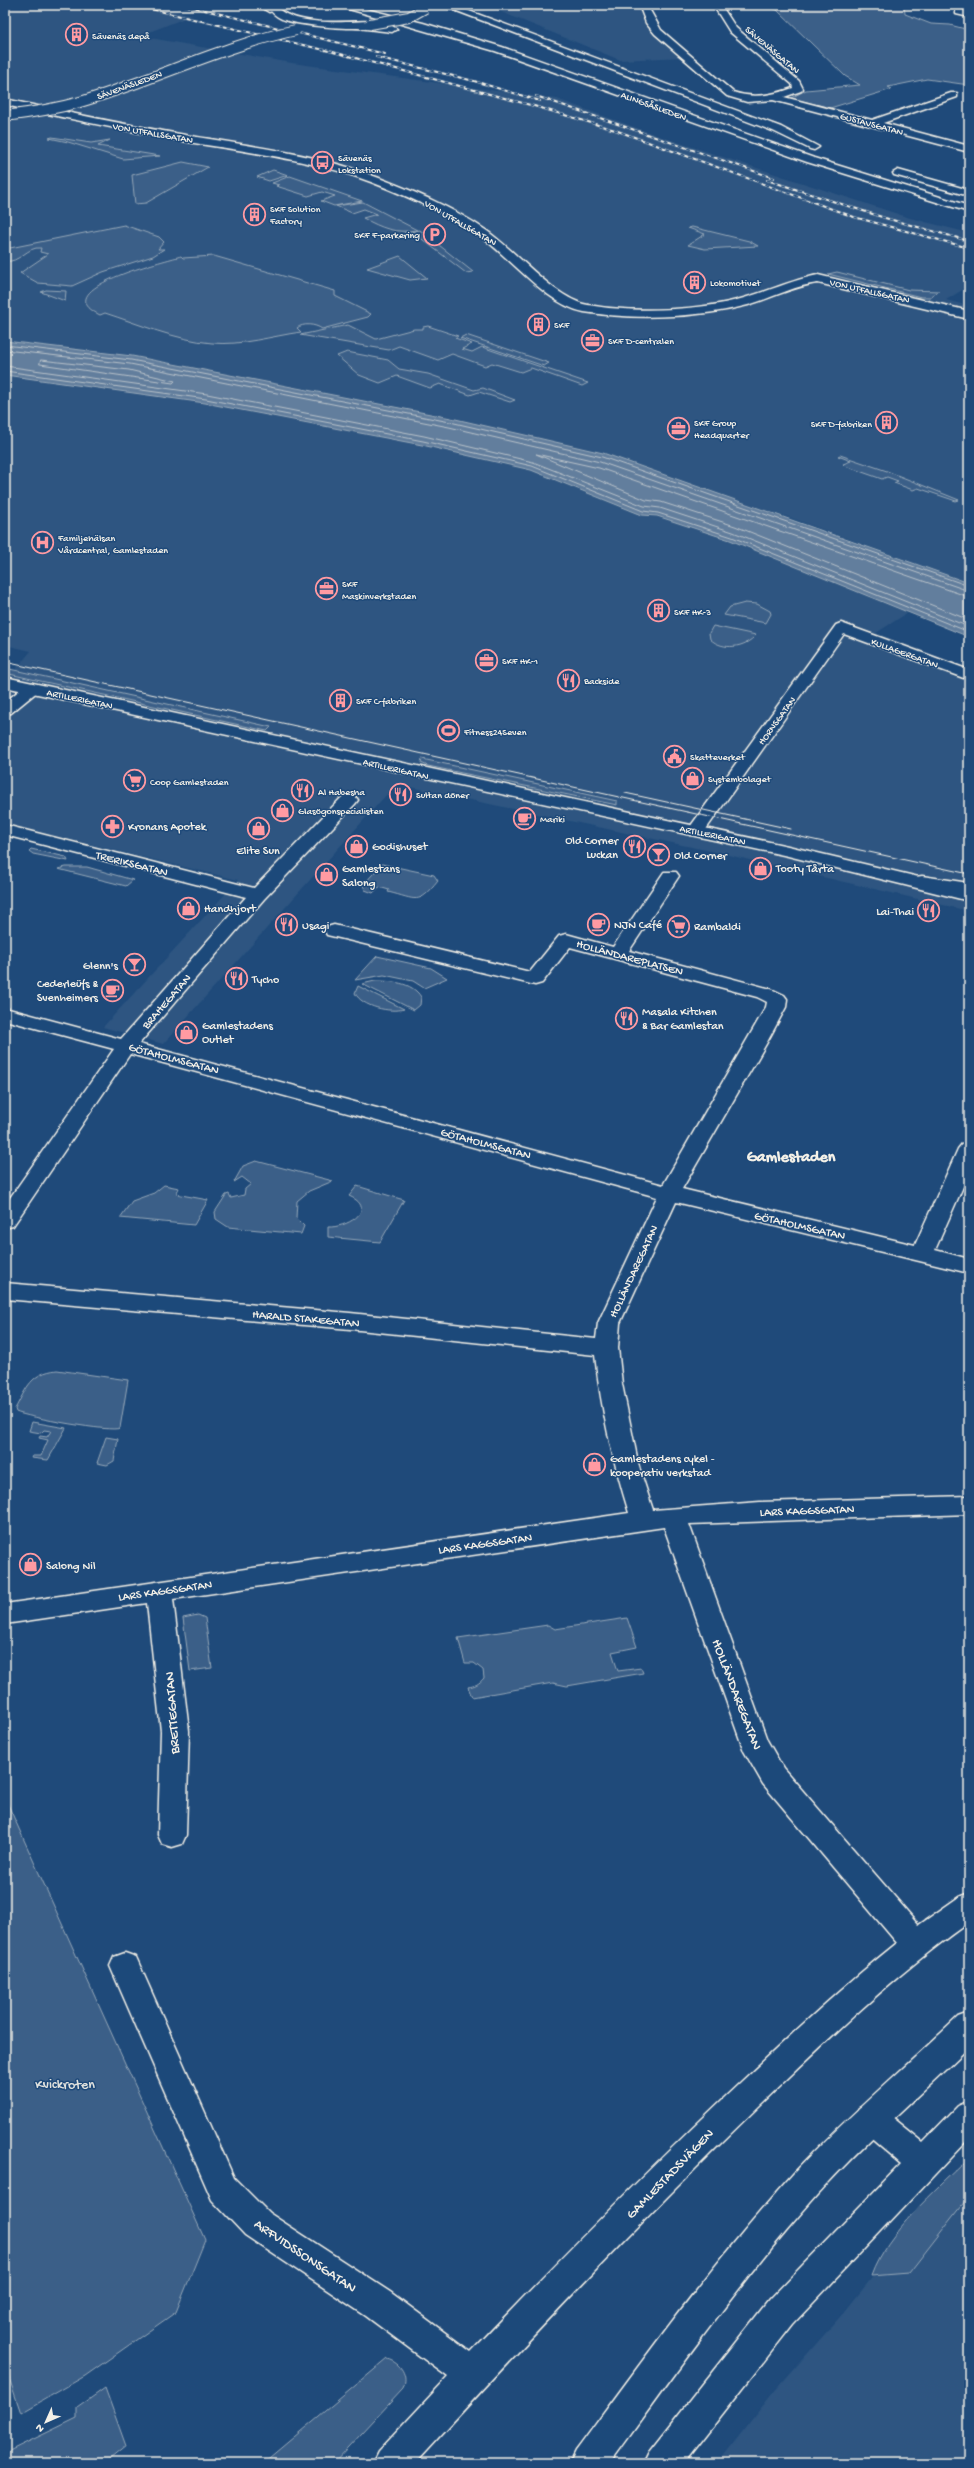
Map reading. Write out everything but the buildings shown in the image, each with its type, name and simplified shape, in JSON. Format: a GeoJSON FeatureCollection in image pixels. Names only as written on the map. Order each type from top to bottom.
{"type":"FeatureCollection","features":[{"type":"Feature","properties":{"kind":"main road"},"geometry":{"type":"LineString","coordinates":[[261,5],[298,21],[333,25],[370,24],[403,18],[426,6]]}},
{"type":"Feature","properties":{"kind":"main road","name":"ALINGSÅSLEDEN"},"geometry":{"type":"LineString","coordinates":[[339,5],[458,36],[501,50],[743,138],[934,200],[969,208]]}},
{"type":"Feature","properties":{"kind":"main road","name":"ALINGSÅSLEDEN"},"geometry":{"type":"LineString","coordinates":[[378,5],[511,43],[818,149],[777,129],[518,31]]}},
{"type":"Feature","properties":{"kind":"main road"},"geometry":{"type":"LineString","coordinates":[[445,5],[518,31]]}},
{"type":"Feature","properties":{"kind":"main road"},"geometry":{"type":"LineString","coordinates":[[458,5],[518,31]]}},
{"type":"Feature","properties":{"kind":"main road"},"geometry":{"type":"LineString","coordinates":[[643,5],[648,19],[658,32],[730,94],[744,98],[774,97]]}},
{"type":"Feature","properties":{"kind":"main road","name":"SÄVENÄSGATAN"},"geometry":{"type":"LineString","coordinates":[[717,5],[733,30],[799,88],[774,97]]}},
{"type":"Feature","properties":{"kind":"main road"},"geometry":{"type":"LineString","coordinates":[[959,12],[969,14]]}},
{"type":"Feature","properties":{"kind":"main road","name":"SÄVENÄSLEDEN"},"geometry":{"type":"LineString","coordinates":[[5,116],[32,114],[70,106],[249,39],[333,25]]}},
{"type":"Feature","properties":{"kind":"main road"},"geometry":{"type":"LineString","coordinates":[[352,25],[415,34],[472,52]]}},
{"type":"Feature","properties":{"kind":"main road","name":"SÄVENÄSLEDEN"},"geometry":{"type":"LineString","coordinates":[[249,39],[262,29]]}},
{"type":"Feature","properties":{"kind":"main road"},"geometry":{"type":"LineString","coordinates":[[592,92],[743,138]]}},
{"type":"Feature","properties":{"kind":"main road"},"geometry":{"type":"LineString","coordinates":[[873,123],[954,95]]}},
{"type":"Feature","properties":{"kind":"main road","name":"GUSTAVSGATAN"},"geometry":{"type":"LineString","coordinates":[[774,97],[969,149]]}},
{"type":"Feature","properties":{"kind":"main road","name":"VON UTFALLSGATAN"},"geometry":{"type":"LineString","coordinates":[[5,102],[128,128],[291,156],[373,179],[443,209],[479,230],[502,246],[558,297],[583,308],[623,313],[699,310],[746,302],[799,282],[818,279],[969,315]]}},
{"type":"Feature","properties":{"kind":"main road"},"geometry":{"type":"LineString","coordinates":[[890,171],[969,193]]}},
{"type":"Feature","properties":{"kind":"main road","name":"KULLAGERGATAN"},"geometry":{"type":"LineString","coordinates":[[841,628],[969,675]]}},
{"type":"Feature","properties":{"kind":"main road","name":"HORNSGATAN"},"geometry":{"type":"LineString","coordinates":[[696,831],[841,628]]}},
{"type":"Feature","properties":{"kind":"main road","name":"ARTILLERIGATAN"},"geometry":{"type":"LineString","coordinates":[[5,682],[788,851],[969,894]]}},
{"type":"Feature","properties":{"kind":"main road"},"geometry":{"type":"LineString","coordinates":[[5,710],[32,688]]}},
{"type":"Feature","properties":{"kind":"main road","name":"BRAHEGATAN"},"geometry":{"type":"LineString","coordinates":[[5,1221],[126,1046],[258,895],[349,800]]}},
{"type":"Feature","properties":{"kind":"main road","name":"TRERIKSGATAN"},"geometry":{"type":"LineString","coordinates":[[5,830],[258,895]]}},
{"type":"Feature","properties":{"kind":"main road","name":"ARTILLERIGATAN"},"geometry":{"type":"LineString","coordinates":[[788,851],[882,863],[969,881]]}},
{"type":"Feature","properties":{"kind":"main road"},"geometry":{"type":"LineString","coordinates":[[618,953],[670,876]]}},
{"type":"Feature","properties":{"kind":"main road","name":"ARTILLERIGATAN"},"geometry":{"type":"LineString","coordinates":[[905,878],[969,888]]}},
{"type":"Feature","properties":{"kind":"main road","name":"HOLLÄNDAREPLATSEN"},"geometry":{"type":"LineString","coordinates":[[334,931],[535,980],[566,940],[618,953],[764,993],[777,999],[776,1007],[756,1044]]}},
{"type":"Feature","properties":{"kind":"main road","name":"GÖTAHOLMSGATAN"},"geometry":{"type":"LineString","coordinates":[[5,1014],[670,1194],[969,1266]]}},
{"type":"Feature","properties":{"kind":"main road","name":"HOLLÄNDAREGATAN"},"geometry":{"type":"LineString","coordinates":[[644,1520],[627,1467],[610,1384],[606,1348],[609,1323],[670,1194],[756,1044]]}},
{"type":"Feature","properties":{"kind":"main road"},"geometry":{"type":"LineString","coordinates":[[922,1254],[969,1149]]}},
{"type":"Feature","properties":{"kind":"main road","name":"HARALD STAKEGATAN"},"geometry":{"type":"LineString","coordinates":[[5,1291],[350,1321],[606,1348]]}},
{"type":"Feature","properties":{"kind":"main road","name":"LARS KAGGSGATAN"},"geometry":{"type":"LineString","coordinates":[[5,1614],[159,1590],[673,1516],[760,1511],[969,1505]]}},
{"type":"Feature","properties":{"kind":"main road","name":"HOLLÄNDAREGATAN"},"geometry":{"type":"LineString","coordinates":[[673,1516],[754,1743],[773,1776],[885,1909],[916,1943]]}},
{"type":"Feature","properties":{"kind":"main road","name":"BRETTEGATAN"},"geometry":{"type":"LineString","coordinates":[[159,1590],[175,1731],[172,1835]]}},
{"type":"Feature","properties":{"kind":"main road","name":"GAMLESTADSVÄGEN"},"geometry":{"type":"LineString","coordinates":[[391,2463],[473,2374],[712,2129],[877,1975],[916,1943],[969,1906]]}},
{"type":"Feature","properties":{"kind":"main road","name":"ARFVIDSSONSGATAN"},"geometry":{"type":"LineString","coordinates":[[125,1966],[223,2189],[257,2224],[378,2304],[473,2374]]}},
{"type":"Feature","properties":{"kind":"main road"},"geometry":{"type":"LineString","coordinates":[[588,2463],[690,2325],[806,2185],[870,2118],[956,2043],[969,2027]]}},
{"type":"Feature","properties":{"kind":"main road"},"geometry":{"type":"LineString","coordinates":[[662,2463],[781,2312],[923,2162],[969,2116]]}},
{"type":"Feature","properties":{"kind":"main road"},"geometry":{"type":"LineString","coordinates":[[870,2118],[923,2162]]}},
{"type":"Feature","properties":{"kind":"shaded area"},"geometry":{"type":"Polygon","coordinates":[[[5,5],[149,5],[193,15],[139,36],[292,63],[557,99],[659,136],[910,218],[969,233],[969,286],[946,300],[969,306],[969,583],[785,516],[306,391],[132,356],[5,341],[5,5]]]}},
{"type":"Feature","properties":{"kind":"shaded area"},"geometry":{"type":"Polygon","coordinates":[[[484,5],[638,5],[645,23],[685,57],[620,60],[484,5]]]}},
{"type":"Feature","properties":{"kind":"shaded area"},"geometry":{"type":"Polygon","coordinates":[[[5,375],[205,403],[422,445],[531,470],[642,515],[657,516],[730,540],[909,612],[876,633],[969,668],[969,911],[724,854],[396,784],[163,1044],[103,1027],[238,880],[5,824],[5,682],[31,651],[5,645],[5,375]]]}},
{"type":"Feature","properties":{"kind":"shaded area"},"geometry":{"type":"Polygon","coordinates":[[[969,2163],[969,2463],[718,2463],[771,2395],[846,2310],[945,2187],[969,2163]]]}},
{"type":"Feature","properties":{"kind":"green space"},"geometry":{"type":"Polygon","coordinates":[[[766,5],[904,5],[905,14],[931,24],[950,25],[969,30],[969,85],[927,79],[888,87],[892,89],[830,108],[791,98],[806,90],[860,85],[845,76],[777,10],[766,5]]]}},
{"type":"Feature","properties":{"kind":"green space"},"geometry":{"type":"Polygon","coordinates":[[[52,137],[91,143],[110,140],[98,146],[160,156],[123,159],[68,142],[49,138],[52,137]]]}},
{"type":"Feature","properties":{"kind":"green space"},"geometry":{"type":"Polygon","coordinates":[[[183,162],[208,167],[146,203],[135,204],[132,175],[183,162]]]}},
{"type":"Feature","properties":{"kind":"green space"},"geometry":{"type":"Polygon","coordinates":[[[273,170],[288,175],[269,181],[257,177],[273,170]]]}},
{"type":"Feature","properties":{"kind":"green space"},"geometry":{"type":"Polygon","coordinates":[[[290,176],[362,201],[334,206],[321,201],[335,196],[322,192],[308,196],[276,186],[279,185],[272,183],[290,176]]]}},
{"type":"Feature","properties":{"kind":"green space"},"geometry":{"type":"Polygon","coordinates":[[[363,202],[417,230],[395,231],[376,225],[363,218],[377,214],[364,209],[352,213],[336,206],[363,202]]]}},
{"type":"Feature","properties":{"kind":"green space"},"geometry":{"type":"Polygon","coordinates":[[[124,225],[159,237],[164,242],[158,249],[164,249],[153,256],[103,272],[72,286],[38,283],[20,273],[48,254],[40,252],[41,248],[31,250],[15,260],[5,261],[5,249],[124,225]]]}},
{"type":"Feature","properties":{"kind":"green space"},"geometry":{"type":"Polygon","coordinates":[[[692,227],[749,241],[758,246],[705,249],[688,245],[705,234],[688,228],[692,227]]]}},
{"type":"Feature","properties":{"kind":"green space"},"geometry":{"type":"Polygon","coordinates":[[[420,230],[473,272],[466,273],[414,233],[404,233],[420,230]]]}},
{"type":"Feature","properties":{"kind":"green space"},"geometry":{"type":"Polygon","coordinates":[[[181,256],[183,258],[214,256],[335,291],[335,296],[371,314],[368,317],[322,329],[316,326],[306,325],[297,328],[301,332],[245,342],[223,344],[185,339],[105,313],[100,315],[87,305],[87,296],[97,286],[134,270],[181,256]]]}},
{"type":"Feature","properties":{"kind":"green space"},"geometry":{"type":"Polygon","coordinates":[[[400,256],[427,278],[410,280],[367,268],[400,256]]]}},
{"type":"Feature","properties":{"kind":"green space"},"geometry":{"type":"Polygon","coordinates":[[[837,272],[909,290],[939,291],[930,297],[921,297],[828,274],[837,272]]]}},
{"type":"Feature","properties":{"kind":"green space"},"geometry":{"type":"Polygon","coordinates":[[[46,290],[66,291],[65,301],[41,292],[46,290]]]}},
{"type":"Feature","properties":{"kind":"green space"},"geometry":{"type":"Polygon","coordinates":[[[348,325],[376,339],[414,329],[423,329],[423,327],[428,326],[458,336],[455,338],[472,344],[462,349],[472,352],[482,347],[588,383],[582,386],[531,368],[521,372],[492,363],[485,366],[452,354],[438,360],[399,346],[389,350],[300,335],[348,325]]]}},
{"type":"Feature","properties":{"kind":"green space"},"geometry":{"type":"Polygon","coordinates":[[[466,335],[549,363],[544,366],[460,338],[466,335]]]}},
{"type":"Feature","properties":{"kind":"green space"},"geometry":{"type":"Polygon","coordinates":[[[347,352],[388,360],[399,369],[428,374],[474,390],[483,388],[515,400],[510,402],[479,392],[470,395],[440,384],[430,388],[397,376],[380,383],[359,375],[337,356],[347,352]]]}},
{"type":"Feature","properties":{"kind":"green space"},"geometry":{"type":"Polygon","coordinates":[[[840,455],[887,471],[959,500],[956,501],[918,488],[913,490],[894,483],[898,481],[887,477],[882,479],[845,466],[843,464],[851,461],[838,456],[840,455]]]}},
{"type":"Feature","properties":{"kind":"green space"},"geometry":{"type":"Polygon","coordinates":[[[745,603],[757,604],[770,611],[771,614],[766,623],[724,615],[730,607],[745,603]]]}},
{"type":"Feature","properties":{"kind":"green space"},"geometry":{"type":"Polygon","coordinates":[[[713,626],[756,635],[746,643],[740,645],[721,645],[710,639],[709,633],[713,626]]]}},
{"type":"Feature","properties":{"kind":"green space"},"geometry":{"type":"Polygon","coordinates":[[[5,668],[271,727],[267,731],[27,678],[5,673],[5,668]]]}},
{"type":"Feature","properties":{"kind":"green space"},"geometry":{"type":"Polygon","coordinates":[[[422,759],[617,801],[617,805],[428,766],[421,763],[422,759]]]}},
{"type":"Feature","properties":{"kind":"green space"},"geometry":{"type":"Polygon","coordinates":[[[31,849],[66,857],[68,861],[33,854],[29,851],[31,849]]]}},
{"type":"Feature","properties":{"kind":"green space"},"geometry":{"type":"Polygon","coordinates":[[[382,864],[434,875],[438,881],[426,894],[416,898],[388,892],[389,890],[379,887],[373,893],[365,890],[363,885],[382,864]]]}},
{"type":"Feature","properties":{"kind":"green space"},"geometry":{"type":"Polygon","coordinates":[[[66,867],[87,867],[133,880],[126,886],[58,869],[66,867]]]}},
{"type":"Feature","properties":{"kind":"green space"},"geometry":{"type":"Polygon","coordinates":[[[377,956],[431,968],[447,978],[424,988],[413,981],[384,975],[355,980],[377,956]]]}},
{"type":"Feature","properties":{"kind":"green space"},"geometry":{"type":"Polygon","coordinates":[[[375,981],[388,981],[407,985],[421,997],[420,1005],[414,1010],[362,984],[375,981]]]}},
{"type":"Feature","properties":{"kind":"green space"},"geometry":{"type":"Polygon","coordinates":[[[358,986],[404,1009],[391,1010],[377,1008],[364,1002],[355,993],[358,986]]]}},
{"type":"Feature","properties":{"kind":"green space"},"geometry":{"type":"Polygon","coordinates":[[[256,1161],[333,1181],[309,1191],[297,1201],[296,1218],[304,1226],[301,1234],[228,1227],[216,1219],[215,1212],[226,1195],[229,1194],[231,1198],[244,1195],[245,1189],[251,1184],[242,1177],[234,1182],[243,1166],[256,1161]]]}},
{"type":"Feature","properties":{"kind":"green space"},"geometry":{"type":"Polygon","coordinates":[[[164,1185],[179,1188],[176,1194],[208,1200],[194,1225],[120,1218],[132,1201],[154,1193],[164,1185]]]}},
{"type":"Feature","properties":{"kind":"green space"},"geometry":{"type":"Polygon","coordinates":[[[357,1186],[404,1200],[380,1242],[328,1237],[328,1227],[351,1221],[361,1212],[361,1206],[357,1201],[349,1196],[357,1186]]]}},
{"type":"Feature","properties":{"kind":"green space"},"geometry":{"type":"Polygon","coordinates":[[[57,1370],[128,1380],[120,1428],[114,1429],[69,1424],[16,1412],[15,1409],[31,1382],[41,1374],[57,1370]]]}},
{"type":"Feature","properties":{"kind":"green space"},"geometry":{"type":"Polygon","coordinates":[[[32,1422],[66,1428],[48,1460],[31,1458],[32,1456],[41,1456],[48,1440],[39,1438],[40,1436],[47,1437],[51,1431],[44,1430],[41,1433],[29,1431],[32,1422]]]}},
{"type":"Feature","properties":{"kind":"green space"},"geometry":{"type":"Polygon","coordinates":[[[106,1437],[118,1439],[114,1461],[107,1465],[97,1463],[106,1437]]]}},
{"type":"Feature","properties":{"kind":"green space"},"geometry":{"type":"Polygon","coordinates":[[[198,1615],[205,1618],[212,1668],[190,1671],[183,1618],[198,1615]]]}},
{"type":"Feature","properties":{"kind":"green space"},"geometry":{"type":"Polygon","coordinates":[[[627,1618],[637,1647],[612,1652],[618,1671],[641,1668],[643,1673],[567,1686],[553,1683],[472,1697],[468,1687],[477,1684],[484,1678],[483,1670],[474,1663],[465,1663],[458,1638],[548,1625],[555,1629],[627,1618]]]}},
{"type":"Feature","properties":{"kind":"green space","name":"Kvickroten"},"geometry":{"type":"Polygon","coordinates":[[[5,1798],[205,2240],[176,2312],[85,2376],[21,2413],[5,2366],[5,1798]]]}},
{"type":"Feature","properties":{"kind":"green space"},"geometry":{"type":"Polygon","coordinates":[[[969,2158],[969,2196],[909,2273],[871,2276],[878,2259],[900,2228],[914,2212],[969,2158]]]}},
{"type":"Feature","properties":{"kind":"green space"},"geometry":{"type":"Polygon","coordinates":[[[387,2359],[400,2367],[405,2379],[403,2389],[334,2463],[263,2463],[387,2359]]]}},
{"type":"Feature","properties":{"kind":"green space"},"geometry":{"type":"Polygon","coordinates":[[[105,2388],[126,2446],[105,2463],[5,2463],[5,2453],[77,2418],[77,2408],[105,2388]]]}},
{"type":"Feature","properties":{"kind":"water"},"geometry":{"type":"Polygon","coordinates":[[[5,341],[132,356],[451,418],[603,453],[969,583],[969,637],[730,540],[657,516],[642,515],[531,470],[422,445],[205,403],[5,375],[5,341]]]}},
{"type":"Feature","properties":{"kind":"tram line"},"geometry":{"type":"LineString","coordinates":[[5,662],[969,874]]}},
{"type":"Feature","properties":{"kind":"tram line"},"geometry":{"type":"LineString","coordinates":[[625,793],[791,829]]}},
{"type":"Feature","properties":{"kind":"railway"},"geometry":{"type":"LineString","coordinates":[[134,5],[333,52],[534,106],[615,130],[854,217],[969,248]]}},
{"type":"Feature","properties":{"kind":"railway"},"geometry":{"type":"LineString","coordinates":[[184,5],[385,54]]}},
{"type":"Feature","properties":{"kind":"railway"},"geometry":{"type":"LineString","coordinates":[[376,57],[474,81],[540,101]]}},
{"type":"Feature","properties":{"kind":"railway"},"geometry":{"type":"LineString","coordinates":[[536,96],[774,178]]}},
{"type":"Feature","properties":{"kind":"railway"},"geometry":{"type":"LineString","coordinates":[[767,180],[885,218],[969,241]]}},
{"type":"Feature","properties":{"kind":"place","name":"Sävenäs depå"},"geometry":{"type":"Point","coordinates":[76,35]}},
{"type":"Feature","properties":{"kind":"place","name":"Sävenäs Lokstation"},"geometry":{"type":"Point","coordinates":[322,163]}},
{"type":"Feature","properties":{"kind":"place","name":"SKF Solution Factory"},"geometry":{"type":"Point","coordinates":[254,214]}},
{"type":"Feature","properties":{"kind":"place","name":"SKF F-parkering"},"geometry":{"type":"Point","coordinates":[435,234]}},
{"type":"Feature","properties":{"kind":"place","name":"Lokomotivet"},"geometry":{"type":"Point","coordinates":[694,282]}},
{"type":"Feature","properties":{"kind":"place","name":"SKF"},"geometry":{"type":"Point","coordinates":[538,324]}},
{"type":"Feature","properties":{"kind":"place","name":"SKF D-centralen"},"geometry":{"type":"Point","coordinates":[593,340]}},
{"type":"Feature","properties":{"kind":"place","name":"SKF D-fabriken"},"geometry":{"type":"Point","coordinates":[887,423]}},
{"type":"Feature","properties":{"kind":"place","name":"SKF Group Headquarter"},"geometry":{"type":"Point","coordinates":[679,428]}},
{"type":"Feature","properties":{"kind":"place","name":"Familjehälsan Vårdcentral, Gamlestaden"},"geometry":{"type":"Point","coordinates":[43,543]}},
{"type":"Feature","properties":{"kind":"place","name":"SKF Maskinverkstaden"},"geometry":{"type":"Point","coordinates":[327,589]}},
{"type":"Feature","properties":{"kind":"place","name":"SKF HK-3"},"geometry":{"type":"Point","coordinates":[659,611]}},
{"type":"Feature","properties":{"kind":"place","name":"SKF HK-1"},"geometry":{"type":"Point","coordinates":[486,660]}},
{"type":"Feature","properties":{"kind":"place","name":"Backside"},"geometry":{"type":"Point","coordinates":[569,680]}},
{"type":"Feature","properties":{"kind":"place","name":"SKF C-fabriken"},"geometry":{"type":"Point","coordinates":[340,700]}},
{"type":"Feature","properties":{"kind":"place","name":"Fitness24Seven"},"geometry":{"type":"Point","coordinates":[448,731]}},
{"type":"Feature","properties":{"kind":"place","name":"Skatteverket"},"geometry":{"type":"Point","coordinates":[674,756]}},
{"type":"Feature","properties":{"kind":"place","name":"Systembolaget"},"geometry":{"type":"Point","coordinates":[692,778]}},
{"type":"Feature","properties":{"kind":"place","name":"Coop Gamlestaden"},"geometry":{"type":"Point","coordinates":[134,781]}},
{"type":"Feature","properties":{"kind":"place","name":"Al Habesha"},"geometry":{"type":"Point","coordinates":[303,791]}},
{"type":"Feature","properties":{"kind":"place","name":"Sultan döner"},"geometry":{"type":"Point","coordinates":[401,794]}},
{"type":"Feature","properties":{"kind":"place","name":"Glasögonspecialisten"},"geometry":{"type":"Point","coordinates":[282,810]}},
{"type":"Feature","properties":{"kind":"place","name":"Mariki"},"geometry":{"type":"Point","coordinates":[524,818]}},
{"type":"Feature","properties":{"kind":"place","name":"Kronans Apotek"},"geometry":{"type":"Point","coordinates":[113,826]}},
{"type":"Feature","properties":{"kind":"place","name":"Elite Sun"},"geometry":{"type":"Point","coordinates":[258,829]}},
{"type":"Feature","properties":{"kind":"place","name":"Godishuset"},"geometry":{"type":"Point","coordinates":[356,846]}},
{"type":"Feature","properties":{"kind":"place","name":"Old Corner Luckan"},"geometry":{"type":"Point","coordinates":[634,847]}},
{"type":"Feature","properties":{"kind":"place","name":"Old Corner"},"geometry":{"type":"Point","coordinates":[658,855]}},
{"type":"Feature","properties":{"kind":"place","name":"Tooty Tårta"},"geometry":{"type":"Point","coordinates":[760,868]}},
{"type":"Feature","properties":{"kind":"place","name":"Gamlestans Salong"},"geometry":{"type":"Point","coordinates":[326,875]}},
{"type":"Feature","properties":{"kind":"place","name":"Handhjort"},"geometry":{"type":"Point","coordinates":[188,908]}},
{"type":"Feature","properties":{"kind":"place","name":"Lai-Thai"},"geometry":{"type":"Point","coordinates":[929,911]}},
{"type":"Feature","properties":{"kind":"place","name":"NJN Café"},"geometry":{"type":"Point","coordinates":[599,924]}},
{"type":"Feature","properties":{"kind":"place","name":"Usagi"},"geometry":{"type":"Point","coordinates":[286,925]}},
{"type":"Feature","properties":{"kind":"place","name":"Rambaldi"},"geometry":{"type":"Point","coordinates":[678,926]}},
{"type":"Feature","properties":{"kind":"place","name":"Glenn's"},"geometry":{"type":"Point","coordinates":[134,965]}},
{"type":"Feature","properties":{"kind":"place","name":"Tycho"},"geometry":{"type":"Point","coordinates":[236,979]}},
{"type":"Feature","properties":{"kind":"place","name":"Cederleüfs & Svenheimers"},"geometry":{"type":"Point","coordinates":[113,990]}},
{"type":"Feature","properties":{"kind":"place","name":"Masala Kitchen & Bar Gamlestan"},"geometry":{"type":"Point","coordinates":[626,1018]}},
{"type":"Feature","properties":{"kind":"place","name":"Gamlestadens Outlet"},"geometry":{"type":"Point","coordinates":[187,1032]}},
{"type":"Feature","properties":{"kind":"place","name":"Gamlestadens cykel - kooperativ verkstad"},"geometry":{"type":"Point","coordinates":[595,1465]}},
{"type":"Feature","properties":{"kind":"place","name":"Salong Nil"},"geometry":{"type":"Point","coordinates":[30,1565]}},
{"type":"Feature","properties":{"kind":"district","name":"Gamlestaden"},"geometry":{"type":"Point","coordinates":[791,1155]}}]}
